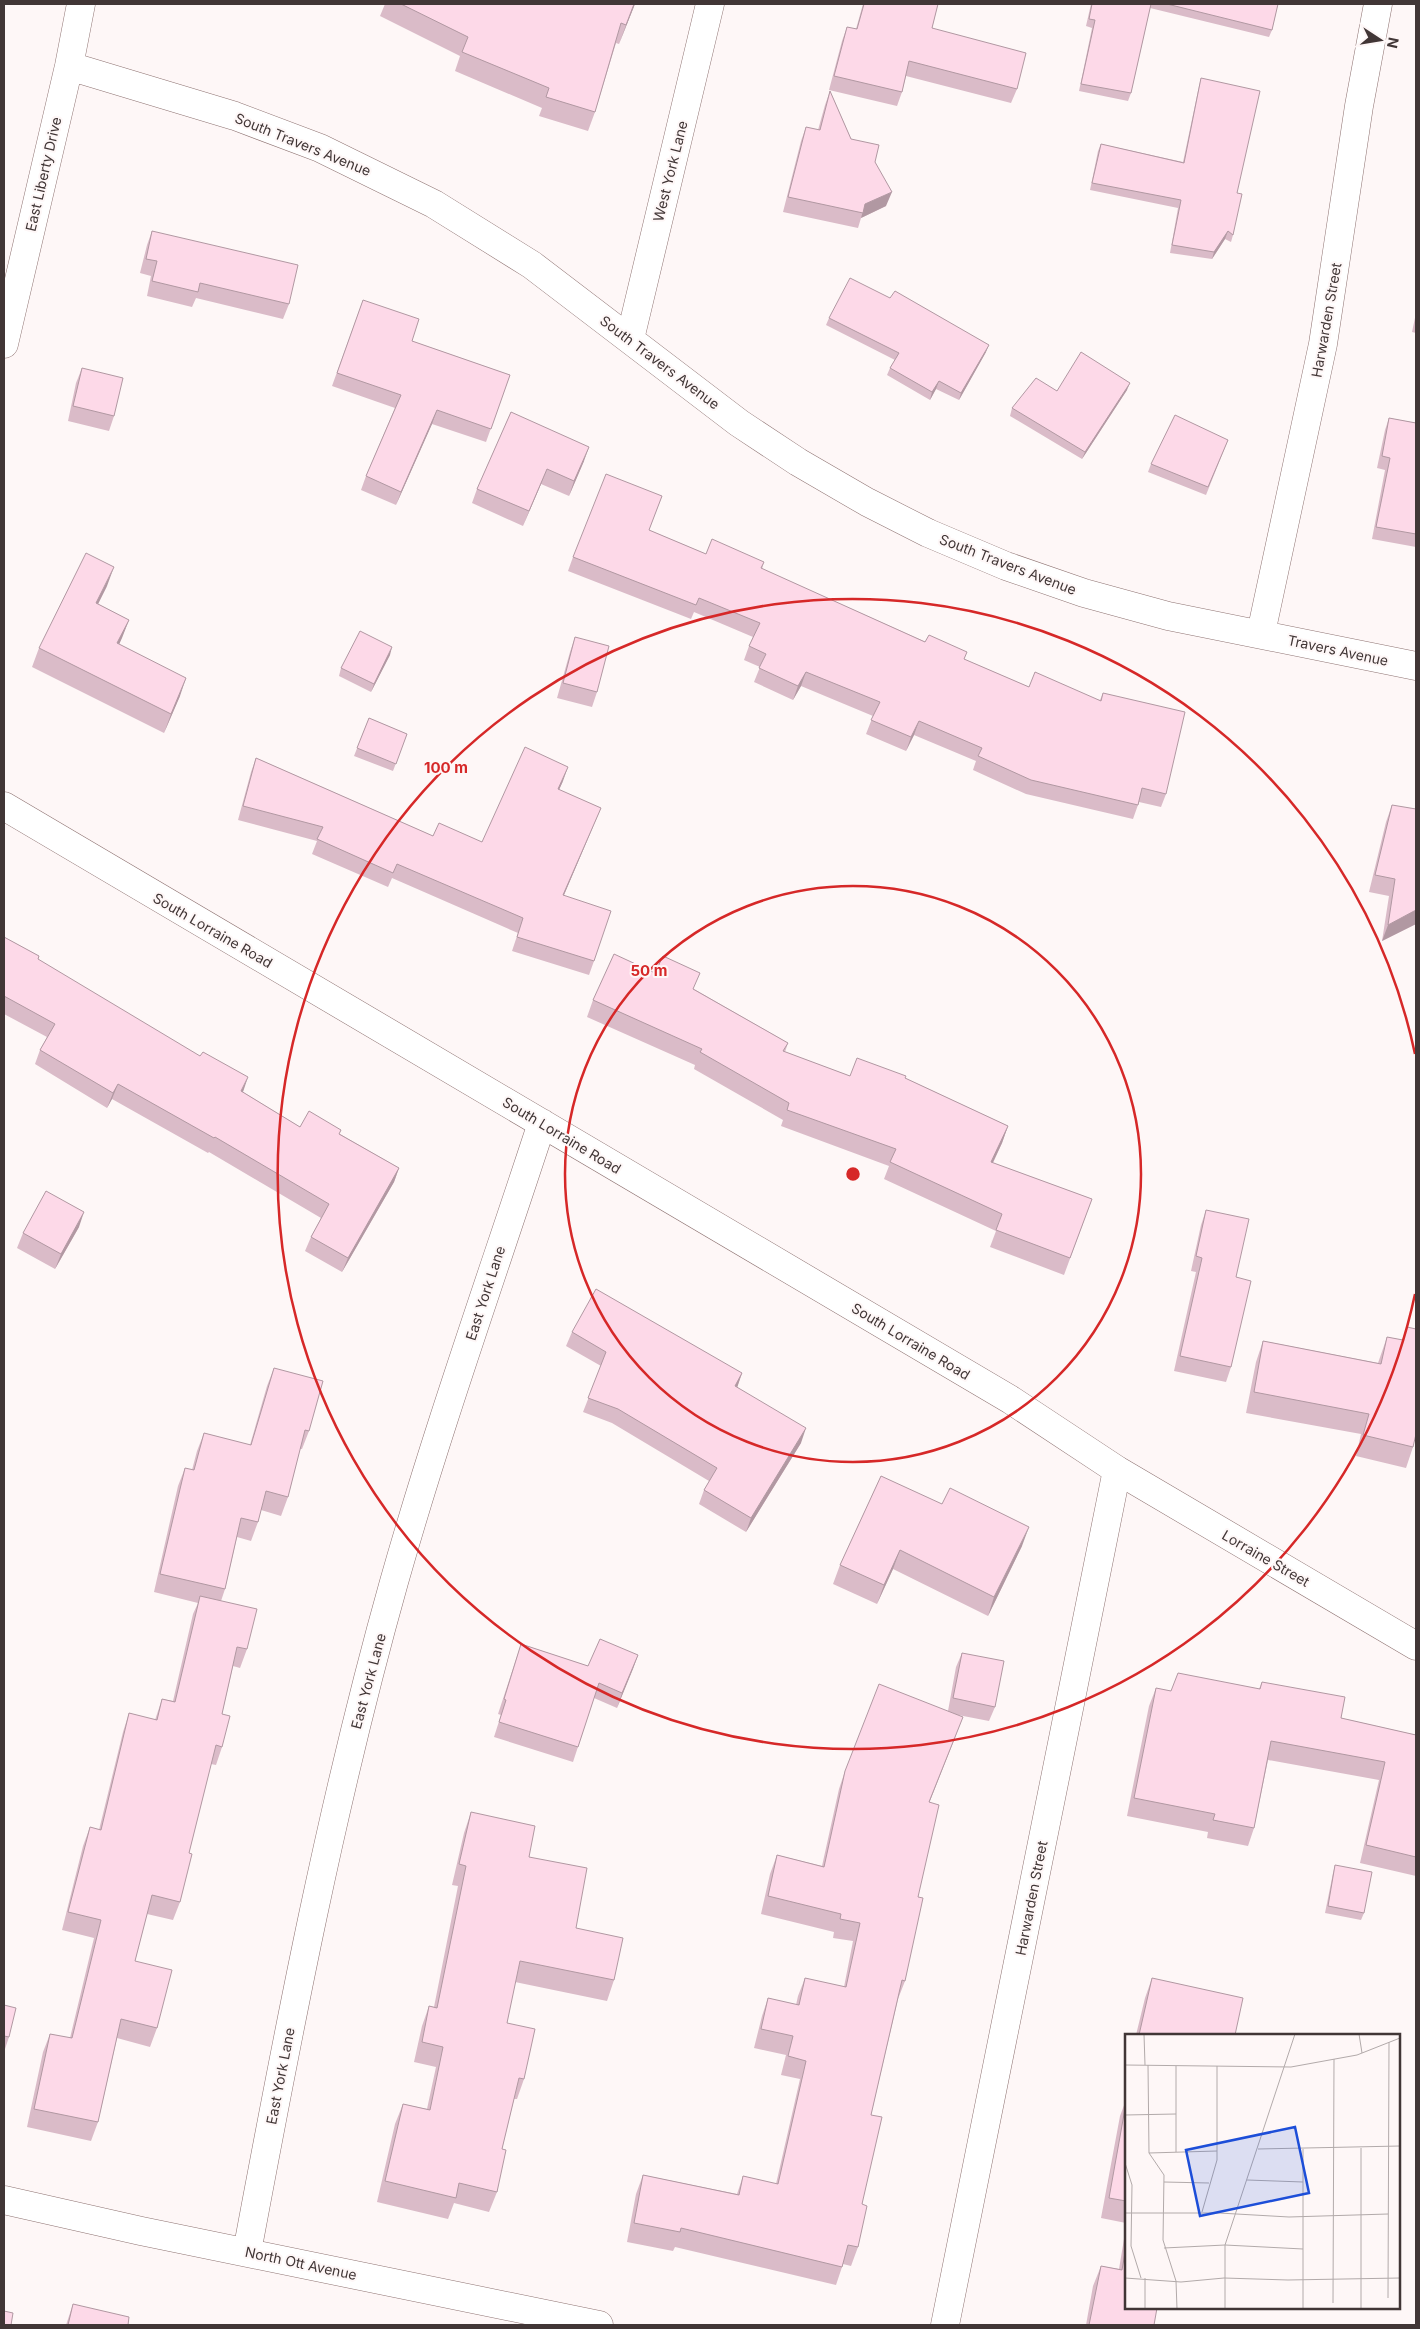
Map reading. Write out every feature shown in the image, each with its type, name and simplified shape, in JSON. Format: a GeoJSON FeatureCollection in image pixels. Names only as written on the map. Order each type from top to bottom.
{"type":"FeatureCollection","features":[{"type":"Feature","properties":{"kind":"street","name":"East Liberty Drive"},"geometry":{"type":"LineString","coordinates":[[4,344],[69,66],[81,4]]}},
{"type":"Feature","properties":{"kind":"street","name":"West York Lane"},"geometry":{"type":"LineString","coordinates":[[630,339],[710,4]]}},
{"type":"Feature","properties":{"kind":"street","name":"Harwarden Street"},"geometry":{"type":"LineString","coordinates":[[1260,633],[1323,344],[1359,106],[1378,4]]}},
{"type":"Feature","properties":{"kind":"street","name":"South Travers Avenue"},"geometry":{"type":"LineString","coordinates":[[69,66],[235,116],[320,148],[434,204],[532,265],[739,423],[791,457],[867,502],[928,533],[1006,566],[1084,593],[1168,616],[1260,633]]}},
{"type":"Feature","properties":{"kind":"street","name":"Travers Avenue"},"geometry":{"type":"LineString","coordinates":[[1260,633],[1416,666]]}},
{"type":"Feature","properties":{"kind":"street","name":"South Lorraine Road"},"geometry":{"type":"LineString","coordinates":[[4,806],[1011,1400],[1117,1470]]}},
{"type":"Feature","properties":{"kind":"street","name":"East York Lane"},"geometry":{"type":"LineString","coordinates":[[246,2252],[295,1992],[318,1885],[365,1692],[432,1454],[542,1124]]}},
{"type":"Feature","properties":{"kind":"street","name":"Harwarden Street"},"geometry":{"type":"LineString","coordinates":[[945,2325],[1117,1470]]}},
{"type":"Feature","properties":{"kind":"street","name":"Lorraine Street"},"geometry":{"type":"LineString","coordinates":[[1117,1470],[1416,1646]]}},
{"type":"Feature","properties":{"kind":"street","name":"North Ott Avenue"},"geometry":{"type":"LineString","coordinates":[[4,2200],[599,2325]]}},
{"type":"Feature","properties":{"kind":"building"},"geometry":{"type":"Polygon","coordinates":[[[401,4],[634,4],[626,25],[621,23],[595,112],[546,97],[549,88],[462,52],[468,37],[401,4]]]}},
{"type":"Feature","properties":{"kind":"building"},"geometry":{"type":"Polygon","coordinates":[[[864,4],[938,4],[932,28],[1026,53],[1017,89],[909,61],[902,92],[834,76],[847,27],[857,29],[864,4]]]}},
{"type":"Feature","properties":{"kind":"building"},"geometry":{"type":"Polygon","coordinates":[[[1092,4],[1151,4],[1131,93],[1081,84],[1095,20],[1089,19],[1092,4]]]}},
{"type":"Feature","properties":{"kind":"building"},"geometry":{"type":"Polygon","coordinates":[[[1167,4],[1278,4],[1272,30],[1167,4]]]}},
{"type":"Feature","properties":{"kind":"building"},"geometry":{"type":"Polygon","coordinates":[[[1201,78],[1260,91],[1237,193],[1242,194],[1233,235],[1228,231],[1214,252],[1172,245],[1181,200],[1092,183],[1101,144],[1184,163],[1201,78]]]}},
{"type":"Feature","properties":{"kind":"building"},"geometry":{"type":"Polygon","coordinates":[[[830,91],[851,139],[879,145],[875,162],[892,192],[865,204],[863,213],[788,197],[806,127],[820,130],[830,91]]]}},
{"type":"Feature","properties":{"kind":"building"},"geometry":{"type":"Polygon","coordinates":[[[152,231],[298,265],[289,304],[200,283],[198,292],[152,281],[157,261],[146,259],[152,231]]]}},
{"type":"Feature","properties":{"kind":"building"},"geometry":{"type":"Polygon","coordinates":[[[850,278],[890,298],[895,291],[989,345],[961,393],[939,381],[932,392],[890,368],[899,353],[829,318],[850,278]]]}},
{"type":"Feature","properties":{"kind":"building"},"geometry":{"type":"Polygon","coordinates":[[[363,300],[419,319],[412,341],[510,375],[491,429],[437,410],[401,492],[366,476],[401,395],[337,373],[363,300]]]}},
{"type":"Feature","properties":{"kind":"building"},"geometry":{"type":"Polygon","coordinates":[[[1081,352],[1130,383],[1085,452],[1012,408],[1036,378],[1057,391],[1081,352]]]}},
{"type":"Feature","properties":{"kind":"building"},"geometry":{"type":"Polygon","coordinates":[[[82,368],[123,378],[114,416],[73,406],[82,368]]]}},
{"type":"Feature","properties":{"kind":"building"},"geometry":{"type":"Polygon","coordinates":[[[511,412],[589,447],[574,481],[547,469],[529,511],[477,489],[511,412]]]}},
{"type":"Feature","properties":{"kind":"building"},"geometry":{"type":"Polygon","coordinates":[[[1175,415],[1228,440],[1208,487],[1151,464],[1175,415]]]}},
{"type":"Feature","properties":{"kind":"building"},"geometry":{"type":"Polygon","coordinates":[[[1389,418],[1416,423],[1416,534],[1376,527],[1390,458],[1382,456],[1389,418]]]}},
{"type":"Feature","properties":{"kind":"building"},"geometry":{"type":"Polygon","coordinates":[[[606,474],[662,496],[649,530],[706,554],[712,539],[764,562],[761,568],[925,642],[929,635],[967,652],[964,659],[1029,687],[1035,672],[1101,701],[1103,693],[1185,712],[1166,794],[1142,788],[1138,805],[1031,780],[978,756],[982,748],[919,721],[911,737],[871,720],[880,702],[806,672],[798,686],[759,668],[766,654],[749,646],[760,623],[699,598],[696,605],[573,557],[606,474]]]}},
{"type":"Feature","properties":{"kind":"building"},"geometry":{"type":"Polygon","coordinates":[[[86,553],[114,567],[96,603],[129,620],[117,643],[186,678],[171,714],[39,648],[86,553]]]}},
{"type":"Feature","properties":{"kind":"building"},"geometry":{"type":"Polygon","coordinates":[[[360,631],[392,647],[374,684],[341,668],[360,631]]]}},
{"type":"Feature","properties":{"kind":"building"},"geometry":{"type":"Polygon","coordinates":[[[575,637],[609,646],[597,692],[563,683],[575,637]]]}},
{"type":"Feature","properties":{"kind":"building"},"geometry":{"type":"Polygon","coordinates":[[[369,718],[407,734],[396,764],[357,748],[369,718]]]}},
{"type":"Feature","properties":{"kind":"building"},"geometry":{"type":"Polygon","coordinates":[[[525,747],[568,767],[558,789],[601,808],[563,895],[611,911],[594,961],[517,937],[523,918],[397,864],[393,873],[317,839],[323,827],[243,806],[256,758],[433,836],[439,823],[482,842],[525,747]]]}},
{"type":"Feature","properties":{"kind":"building"},"geometry":{"type":"Polygon","coordinates":[[[1392,805],[1416,809],[1416,910],[1388,925],[1395,879],[1375,875],[1392,805]]]}},
{"type":"Feature","properties":{"kind":"building"},"geometry":{"type":"Polygon","coordinates":[[[4,937],[39,956],[38,959],[200,1056],[203,1052],[248,1077],[241,1091],[300,1127],[309,1111],[341,1130],[339,1134],[399,1168],[348,1258],[311,1237],[329,1204],[215,1137],[118,1084],[113,1093],[40,1050],[55,1024],[4,996],[4,937]]]}},
{"type":"Feature","properties":{"kind":"building"},"geometry":{"type":"Polygon","coordinates":[[[614,954],[655,973],[663,956],[700,973],[693,989],[788,1043],[783,1051],[850,1076],[857,1058],[906,1076],[905,1078],[1008,1126],[991,1162],[1092,1199],[1070,1258],[996,1230],[1002,1214],[890,1162],[896,1149],[787,1110],[789,1103],[700,1052],[702,1049],[593,1000],[614,954]]]}},
{"type":"Feature","properties":{"kind":"building"},"geometry":{"type":"Polygon","coordinates":[[[46,1191],[84,1212],[61,1254],[23,1233],[46,1191]]]}},
{"type":"Feature","properties":{"kind":"building"},"geometry":{"type":"Polygon","coordinates":[[[1206,1210],[1249,1219],[1236,1277],[1251,1281],[1231,1367],[1180,1356],[1202,1258],[1196,1256],[1206,1210]]]}},
{"type":"Feature","properties":{"kind":"building"},"geometry":{"type":"Polygon","coordinates":[[[596,1289],[742,1373],[735,1386],[806,1428],[751,1518],[704,1490],[717,1468],[618,1409],[588,1398],[606,1352],[572,1332],[596,1289]]]}},
{"type":"Feature","properties":{"kind":"building"},"geometry":{"type":"Polygon","coordinates":[[[1407,1327],[1416,1329],[1416,1434],[1413,1447],[1363,1435],[1369,1414],[1254,1392],[1263,1341],[1381,1364],[1387,1337],[1403,1340],[1407,1327]]]}},
{"type":"Feature","properties":{"kind":"building"},"geometry":{"type":"Polygon","coordinates":[[[274,1368],[323,1381],[309,1431],[305,1430],[288,1497],[266,1491],[258,1522],[241,1518],[225,1589],[160,1574],[185,1468],[194,1470],[204,1433],[251,1445],[274,1368]]]}},
{"type":"Feature","properties":{"kind":"building"},"geometry":{"type":"Polygon","coordinates":[[[881,1476],[942,1504],[950,1488],[1029,1527],[994,1597],[900,1550],[884,1585],[840,1565],[881,1476]]]}},
{"type":"Feature","properties":{"kind":"building"},"geometry":{"type":"Polygon","coordinates":[[[200,1596],[257,1609],[247,1649],[237,1647],[222,1714],[230,1716],[222,1747],[216,1745],[189,1853],[192,1854],[180,1902],[152,1895],[135,1961],[172,1970],[157,2028],[121,2019],[98,2122],[34,2109],[50,2034],[72,2038],[101,1920],[68,1912],[90,1827],[101,1830],[129,1713],[157,1720],[162,1699],[175,1702],[200,1596]]]}},
{"type":"Feature","properties":{"kind":"building"},"geometry":{"type":"Polygon","coordinates":[[[600,1639],[638,1655],[622,1693],[599,1683],[578,1747],[499,1722],[521,1644],[588,1666],[600,1639]]]}},
{"type":"Feature","properties":{"kind":"building"},"geometry":{"type":"Polygon","coordinates":[[[962,1653],[1004,1661],[995,1707],[953,1698],[962,1653]]]}},
{"type":"Feature","properties":{"kind":"building"},"geometry":{"type":"Polygon","coordinates":[[[1178,1673],[1260,1689],[1262,1682],[1345,1697],[1341,1718],[1416,1735],[1416,1857],[1366,1845],[1385,1762],[1271,1741],[1254,1828],[1213,1820],[1215,1814],[1134,1798],[1156,1688],[1171,1691],[1178,1673]]]}},
{"type":"Feature","properties":{"kind":"building"},"geometry":{"type":"Polygon","coordinates":[[[879,1684],[963,1717],[929,1802],[939,1805],[918,1897],[923,1898],[905,1981],[902,1980],[871,2115],[882,2117],[862,2204],[867,2206],[858,2247],[848,2245],[842,2267],[681,2228],[680,2232],[634,2223],[643,2175],[739,2195],[743,2176],[778,2184],[806,2061],[788,2056],[793,2036],[761,2029],[768,1998],[799,2005],[805,1978],[846,1987],[860,1923],[840,1919],[841,1914],[768,1896],[777,1855],[824,1867],[845,1771],[879,1684]]]}},
{"type":"Feature","properties":{"kind":"building"},"geometry":{"type":"Polygon","coordinates":[[[471,1812],[535,1826],[529,1857],[587,1868],[576,1928],[623,1938],[614,1980],[520,1961],[507,2023],[535,2029],[524,2079],[519,2078],[502,2149],[506,2150],[497,2192],[459,2183],[456,2198],[385,2181],[403,2104],[430,2110],[443,2047],[422,2042],[429,2006],[437,2008],[466,1866],[459,1864],[471,1812]]]}},
{"type":"Feature","properties":{"kind":"building"},"geometry":{"type":"Polygon","coordinates":[[[1335,1865],[1372,1872],[1364,1913],[1328,1906],[1335,1865]]]}},
{"type":"Feature","properties":{"kind":"building"},"geometry":{"type":"Polygon","coordinates":[[[1152,1978],[1243,1998],[1235,2034],[1139,2034],[1152,1978]]]}},
{"type":"Feature","properties":{"kind":"building"},"geometry":{"type":"Polygon","coordinates":[[[4,2005],[16,2008],[9,2037],[4,2036],[4,2005]]]}},
{"type":"Feature","properties":{"kind":"building"},"geometry":{"type":"Polygon","coordinates":[[[1125,2109],[1125,2201],[1109,2198],[1125,2109]]]}},
{"type":"Feature","properties":{"kind":"building"},"geometry":{"type":"Polygon","coordinates":[[[1125,2253],[1125,2309],[1157,2309],[1154,2325],[1089,2325],[1101,2266],[1122,2270],[1125,2253]]]}},
{"type":"Feature","properties":{"kind":"building"},"geometry":{"type":"Polygon","coordinates":[[[73,2304],[129,2317],[128,2325],[68,2325],[73,2304]]]}},
{"type":"Feature","properties":{"kind":"building"},"geometry":{"type":"Polygon","coordinates":[[[4,2311],[13,2313],[11,2325],[4,2325],[4,2311]]]}}]}
